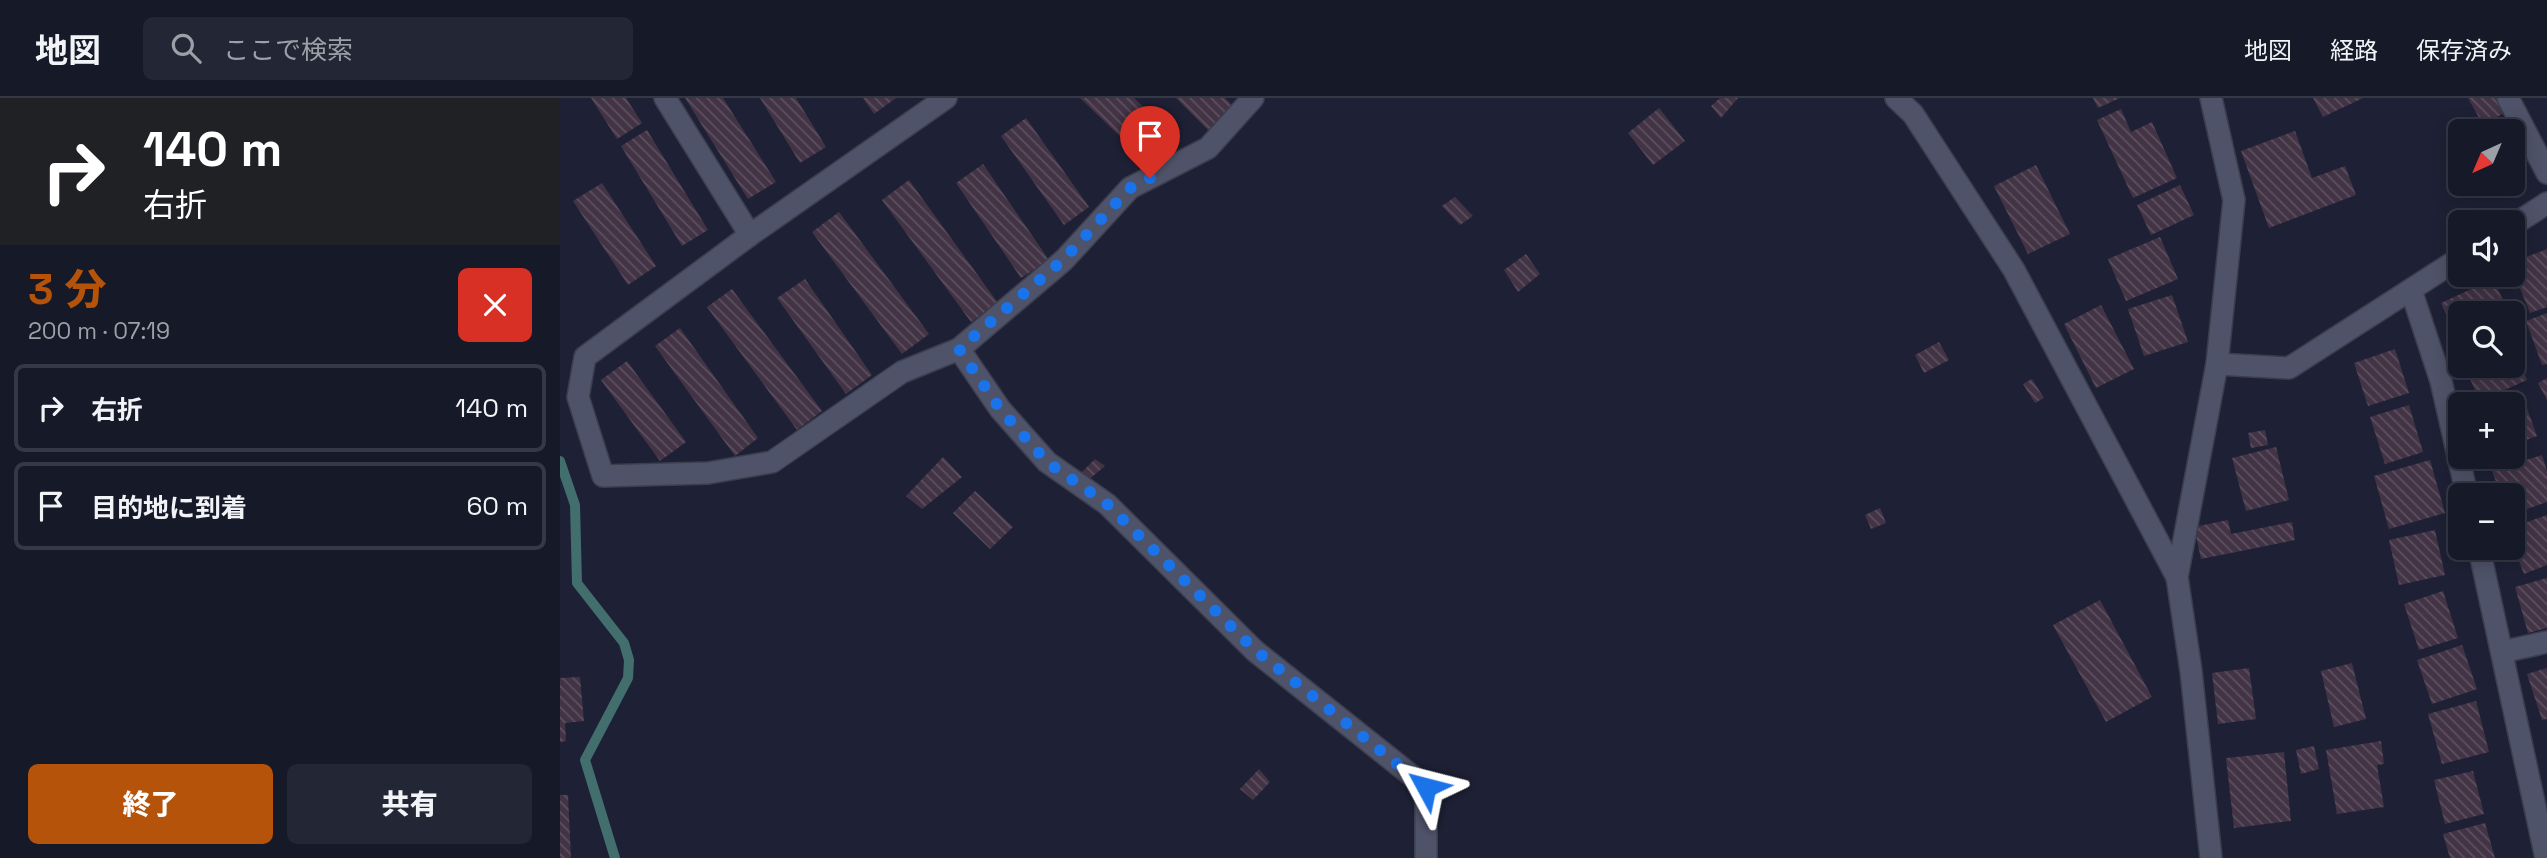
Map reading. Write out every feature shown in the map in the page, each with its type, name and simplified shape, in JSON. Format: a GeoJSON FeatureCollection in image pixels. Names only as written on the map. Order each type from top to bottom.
{"type":"FeatureCollection","features":[{"type":"Feature","properties":{"kind":"street"},"geometry":{"type":"LineString","coordinates":[[665,98],[750,235]]}},
{"type":"Feature","properties":{"kind":"street"},"geometry":{"type":"LineString","coordinates":[[946,98],[750,235],[585,357],[578,397],[603,476],[708,473],[772,462],[902,372],[959,349],[1063,260],[1130,188],[1208,148],[1253,98]]}},
{"type":"Feature","properties":{"kind":"street"},"geometry":{"type":"LineString","coordinates":[[1896,98],[1913,114],[2014,270],[2177,577]]}},
{"type":"Feature","properties":{"kind":"street"},"geometry":{"type":"LineString","coordinates":[[2211,98],[2234,200],[2217,364],[2177,577],[2191,671],[2211,858]]}},
{"type":"Feature","properties":{"kind":"street"},"geometry":{"type":"LineString","coordinates":[[2508,98],[2547,173]]}},
{"type":"Feature","properties":{"kind":"street"},"geometry":{"type":"LineString","coordinates":[[2525,217],[2547,203]]}},
{"type":"Feature","properties":{"kind":"street"},"geometry":{"type":"LineString","coordinates":[[2217,364],[2289,368],[2448,266]]}},
{"type":"Feature","properties":{"kind":"street"},"geometry":{"type":"LineString","coordinates":[[2411,290],[2441,381],[2464,483]]}},
{"type":"Feature","properties":{"kind":"street"},"geometry":{"type":"LineString","coordinates":[[959,349],[1000,409],[1047,462],[1107,504],[1255,650],[1426,787],[1426,858]]}},
{"type":"Feature","properties":{"kind":"street"},"geometry":{"type":"LineString","coordinates":[[2482,560],[2546,858]]}},
{"type":"Feature","properties":{"kind":"street"},"geometry":{"type":"LineString","coordinates":[[2502,652],[2547,642]]}},
{"type":"Feature","properties":{"kind":"building"},"geometry":{"type":"Polygon","coordinates":[[[591,98],[626,98],[642,123],[617,139],[591,98]]]}},
{"type":"Feature","properties":{"kind":"building"},"geometry":{"type":"Polygon","coordinates":[[[685,98],[723,98],[776,182],[748,199],[685,98]]]}},
{"type":"Feature","properties":{"kind":"building"},"geometry":{"type":"Polygon","coordinates":[[[760,98],[796,98],[826,147],[800,163],[760,98]]]}},
{"type":"Feature","properties":{"kind":"building"},"geometry":{"type":"Polygon","coordinates":[[[863,98],[896,98],[874,114],[863,98]]]}},
{"type":"Feature","properties":{"kind":"building"},"geometry":{"type":"Polygon","coordinates":[[[1080,98],[1134,98],[1176,138],[1150,165],[1080,98]]]}},
{"type":"Feature","properties":{"kind":"building"},"geometry":{"type":"Polygon","coordinates":[[[1176,98],[1225,98],[1233,106],[1209,131],[1176,98]]]}},
{"type":"Feature","properties":{"kind":"building"},"geometry":{"type":"Polygon","coordinates":[[[1720,98],[1738,98],[1721,118],[1711,106],[1720,98]]]}},
{"type":"Feature","properties":{"kind":"building"},"geometry":{"type":"Polygon","coordinates":[[[2093,98],[2120,98],[2098,108],[2093,98]]]}},
{"type":"Feature","properties":{"kind":"building"},"geometry":{"type":"Polygon","coordinates":[[[2313,98],[2363,98],[2323,117],[2313,98]]]}},
{"type":"Feature","properties":{"kind":"building"},"geometry":{"type":"Polygon","coordinates":[[[2468,98],[2496,98],[2504,113],[2494,119],[2480,119],[2468,98]]]}},
{"type":"Feature","properties":{"kind":"building"},"geometry":{"type":"Polygon","coordinates":[[[1659,108],[1685,141],[1653,165],[1628,133],[1659,108]]]}},
{"type":"Feature","properties":{"kind":"building"},"geometry":{"type":"Polygon","coordinates":[[[2121,109],[2131,132],[2152,122],[2177,178],[2133,198],[2097,120],[2121,109]]]}},
{"type":"Feature","properties":{"kind":"building"},"geometry":{"type":"Polygon","coordinates":[[[1026,118],[1089,207],[1064,225],[1001,136],[1026,118]]]}},
{"type":"Feature","properties":{"kind":"building"},"geometry":{"type":"Polygon","coordinates":[[[647,130],[708,230],[682,246],[621,146],[647,130]]]}},
{"type":"Feature","properties":{"kind":"building"},"geometry":{"type":"Polygon","coordinates":[[[2295,131],[2312,178],[2345,166],[2356,195],[2269,228],[2241,151],[2295,131]]]}},
{"type":"Feature","properties":{"kind":"building"},"geometry":{"type":"Polygon","coordinates":[[[983,164],[1049,260],[1021,278],[956,183],[983,164]]]}},
{"type":"Feature","properties":{"kind":"building"},"geometry":{"type":"Polygon","coordinates":[[[2036,165],[2070,234],[2028,254],[1994,186],[2036,165]]]}},
{"type":"Feature","properties":{"kind":"building"},"geometry":{"type":"Polygon","coordinates":[[[909,180],[998,303],[971,322],[882,200],[909,180]]]}},
{"type":"Feature","properties":{"kind":"building"},"geometry":{"type":"Polygon","coordinates":[[[602,183],[656,266],[628,285],[573,201],[602,183]]]}},
{"type":"Feature","properties":{"kind":"building"},"geometry":{"type":"Polygon","coordinates":[[[2180,185],[2194,215],[2151,235],[2137,205],[2180,185]]]}},
{"type":"Feature","properties":{"kind":"building"},"geometry":{"type":"Polygon","coordinates":[[[1455,197],[1473,216],[1460,225],[1442,206],[1455,197]]]}},
{"type":"Feature","properties":{"kind":"building"},"geometry":{"type":"Polygon","coordinates":[[[839,212],[929,334],[902,354],[812,232],[839,212]]]}},
{"type":"Feature","properties":{"kind":"building"},"geometry":{"type":"Polygon","coordinates":[[[2160,237],[2178,279],[2126,301],[2108,259],[2160,237]]]}},
{"type":"Feature","properties":{"kind":"building"},"geometry":{"type":"Polygon","coordinates":[[[2547,249],[2547,307],[2530,313],[2519,287],[2525,287],[2525,257],[2547,249]]]}},
{"type":"Feature","properties":{"kind":"building"},"geometry":{"type":"Polygon","coordinates":[[[1526,254],[1540,274],[1518,292],[1504,270],[1526,254]]]}},
{"type":"Feature","properties":{"kind":"building"},"geometry":{"type":"Polygon","coordinates":[[[805,279],[872,375],[846,394],[777,298],[805,279]]]}},
{"type":"Feature","properties":{"kind":"building"},"geometry":{"type":"Polygon","coordinates":[[[2476,287],[2497,287],[2503,301],[2448,301],[2448,318],[2441,303],[2476,287]]]}},
{"type":"Feature","properties":{"kind":"building"},"geometry":{"type":"Polygon","coordinates":[[[732,289],[822,411],[797,430],[707,307],[732,289]]]}},
{"type":"Feature","properties":{"kind":"building"},"geometry":{"type":"Polygon","coordinates":[[[2172,295],[2188,342],[2144,356],[2128,309],[2172,295]]]}},
{"type":"Feature","properties":{"kind":"building"},"geometry":{"type":"Polygon","coordinates":[[[2101,305],[2134,369],[2096,388],[2064,324],[2101,305]]]}},
{"type":"Feature","properties":{"kind":"building"},"geometry":{"type":"Polygon","coordinates":[[[2547,313],[2547,364],[2542,365],[2526,321],[2547,313]]]}},
{"type":"Feature","properties":{"kind":"building"},"geometry":{"type":"Polygon","coordinates":[[[680,328],[758,438],[735,456],[655,346],[680,328]]]}},
{"type":"Feature","properties":{"kind":"building"},"geometry":{"type":"Polygon","coordinates":[[[1939,342],[1949,360],[1924,373],[1915,355],[1939,342]]]}},
{"type":"Feature","properties":{"kind":"building"},"geometry":{"type":"Polygon","coordinates":[[[2395,349],[2409,393],[2368,406],[2354,363],[2395,349]]]}},
{"type":"Feature","properties":{"kind":"building"},"geometry":{"type":"Polygon","coordinates":[[[627,361],[686,442],[660,461],[601,380],[627,361]]]}},
{"type":"Feature","properties":{"kind":"building"},"geometry":{"type":"Polygon","coordinates":[[[2525,375],[2527,380],[2500,392],[2476,392],[2469,378],[2525,378],[2525,375]]]}},
{"type":"Feature","properties":{"kind":"building"},"geometry":{"type":"Polygon","coordinates":[[[2547,378],[2547,400],[2538,383],[2547,378]]]}},
{"type":"Feature","properties":{"kind":"building"},"geometry":{"type":"Polygon","coordinates":[[[2032,379],[2044,398],[2035,403],[2023,384],[2032,379]]]}},
{"type":"Feature","properties":{"kind":"building"},"geometry":{"type":"Polygon","coordinates":[[[2525,403],[2537,436],[2525,440],[2525,403]]]}},
{"type":"Feature","properties":{"kind":"building"},"geometry":{"type":"Polygon","coordinates":[[[2409,405],[2423,452],[2385,464],[2370,417],[2409,405]]]}},
{"type":"Feature","properties":{"kind":"building"},"geometry":{"type":"Polygon","coordinates":[[[2265,430],[2268,445],[2251,448],[2248,433],[2265,430]]]}},
{"type":"Feature","properties":{"kind":"building"},"geometry":{"type":"Polygon","coordinates":[[[2276,447],[2289,500],[2246,511],[2232,458],[2276,447]]]}},
{"type":"Feature","properties":{"kind":"building"},"geometry":{"type":"Polygon","coordinates":[[[2542,455],[2547,471],[2547,502],[2525,510],[2525,483],[2496,483],[2492,471],[2525,469],[2525,460],[2542,455]]]}},
{"type":"Feature","properties":{"kind":"building"},"geometry":{"type":"Polygon","coordinates":[[[943,457],[962,477],[922,509],[906,496],[943,457]]]}},
{"type":"Feature","properties":{"kind":"building"},"geometry":{"type":"Polygon","coordinates":[[[1095,459],[1105,466],[1087,481],[1080,474],[1095,459]]]}},
{"type":"Feature","properties":{"kind":"building"},"geometry":{"type":"Polygon","coordinates":[[[2430,460],[2445,513],[2389,529],[2374,476],[2430,460]]]}},
{"type":"Feature","properties":{"kind":"building"},"geometry":{"type":"Polygon","coordinates":[[[975,491],[1013,527],[990,549],[953,513],[975,491]]]}},
{"type":"Feature","properties":{"kind":"building"},"geometry":{"type":"Polygon","coordinates":[[[1880,508],[1886,523],[1871,529],[1865,515],[1880,508]]]}},
{"type":"Feature","properties":{"kind":"building"},"geometry":{"type":"Polygon","coordinates":[[[2547,515],[2547,565],[2524,574],[2518,560],[2525,560],[2525,523],[2547,515]]]}},
{"type":"Feature","properties":{"kind":"building"},"geometry":{"type":"Polygon","coordinates":[[[2228,520],[2231,534],[2292,522],[2295,540],[2201,559],[2194,527],[2228,520]]]}},
{"type":"Feature","properties":{"kind":"building"},"geometry":{"type":"Polygon","coordinates":[[[2435,530],[2445,575],[2399,585],[2389,540],[2435,530]]]}},
{"type":"Feature","properties":{"kind":"building"},"geometry":{"type":"Polygon","coordinates":[[[2547,578],[2547,628],[2528,633],[2515,587],[2547,578]]]}},
{"type":"Feature","properties":{"kind":"building"},"geometry":{"type":"Polygon","coordinates":[[[2443,591],[2458,638],[2419,650],[2404,604],[2443,591]]]}},
{"type":"Feature","properties":{"kind":"building"},"geometry":{"type":"Polygon","coordinates":[[[2100,600],[2152,697],[2106,722],[2053,625],[2100,600]]]}},
{"type":"Feature","properties":{"kind":"building"},"geometry":{"type":"Polygon","coordinates":[[[2462,645],[2477,689],[2432,704],[2417,660],[2462,645]]]}},
{"type":"Feature","properties":{"kind":"building"},"geometry":{"type":"Polygon","coordinates":[[[2352,663],[2366,719],[2334,727],[2321,671],[2352,663]]]}},
{"type":"Feature","properties":{"kind":"building"},"geometry":{"type":"Polygon","coordinates":[[[2249,668],[2256,719],[2218,724],[2212,673],[2249,668]]]}},
{"type":"Feature","properties":{"kind":"building"},"geometry":{"type":"Polygon","coordinates":[[[2547,668],[2547,719],[2542,720],[2527,674],[2547,668]]]}},
{"type":"Feature","properties":{"kind":"building"},"geometry":{"type":"Polygon","coordinates":[[[580,677],[584,721],[565,723],[566,741],[560,742],[560,678],[580,677]]]}},
{"type":"Feature","properties":{"kind":"building"},"geometry":{"type":"Polygon","coordinates":[[[2476,701],[2489,752],[2442,764],[2428,714],[2476,701]]]}},
{"type":"Feature","properties":{"kind":"building"},"geometry":{"type":"Polygon","coordinates":[[[2381,741],[2384,764],[2377,765],[2384,807],[2337,814],[2326,750],[2381,741]]]}},
{"type":"Feature","properties":{"kind":"building"},"geometry":{"type":"Polygon","coordinates":[[[2314,746],[2319,769],[2301,774],[2296,750],[2314,746]]]}},
{"type":"Feature","properties":{"kind":"building"},"geometry":{"type":"Polygon","coordinates":[[[2284,752],[2291,821],[2234,828],[2226,758],[2284,752]]]}},
{"type":"Feature","properties":{"kind":"building"},"geometry":{"type":"Polygon","coordinates":[[[1259,769],[1270,782],[1253,800],[1240,789],[1259,769]]]}},
{"type":"Feature","properties":{"kind":"building"},"geometry":{"type":"Polygon","coordinates":[[[2473,771],[2484,814],[2445,824],[2434,780],[2473,771]]]}},
{"type":"Feature","properties":{"kind":"building"},"geometry":{"type":"Polygon","coordinates":[[[560,795],[568,795],[571,858],[560,858],[560,795]]]}},
{"type":"Feature","properties":{"kind":"building"},"geometry":{"type":"Polygon","coordinates":[[[2485,823],[2495,858],[2450,858],[2443,834],[2485,823]]]}},
{"type":"Feature","properties":{"kind":"waterway"},"geometry":{"type":"LineString","coordinates":[[560,461],[575,505],[577,583],[624,643],[629,660],[628,678],[585,760],[615,858]]}},
{"type":"Feature","properties":{"kind":"route"},"geometry":{"type":"LineString","coordinates":[[1150,178],[1130,188],[1063,260],[959,349],[1000,409],[1047,462],[1107,504],[1255,650],[1426,787]]}}]}
